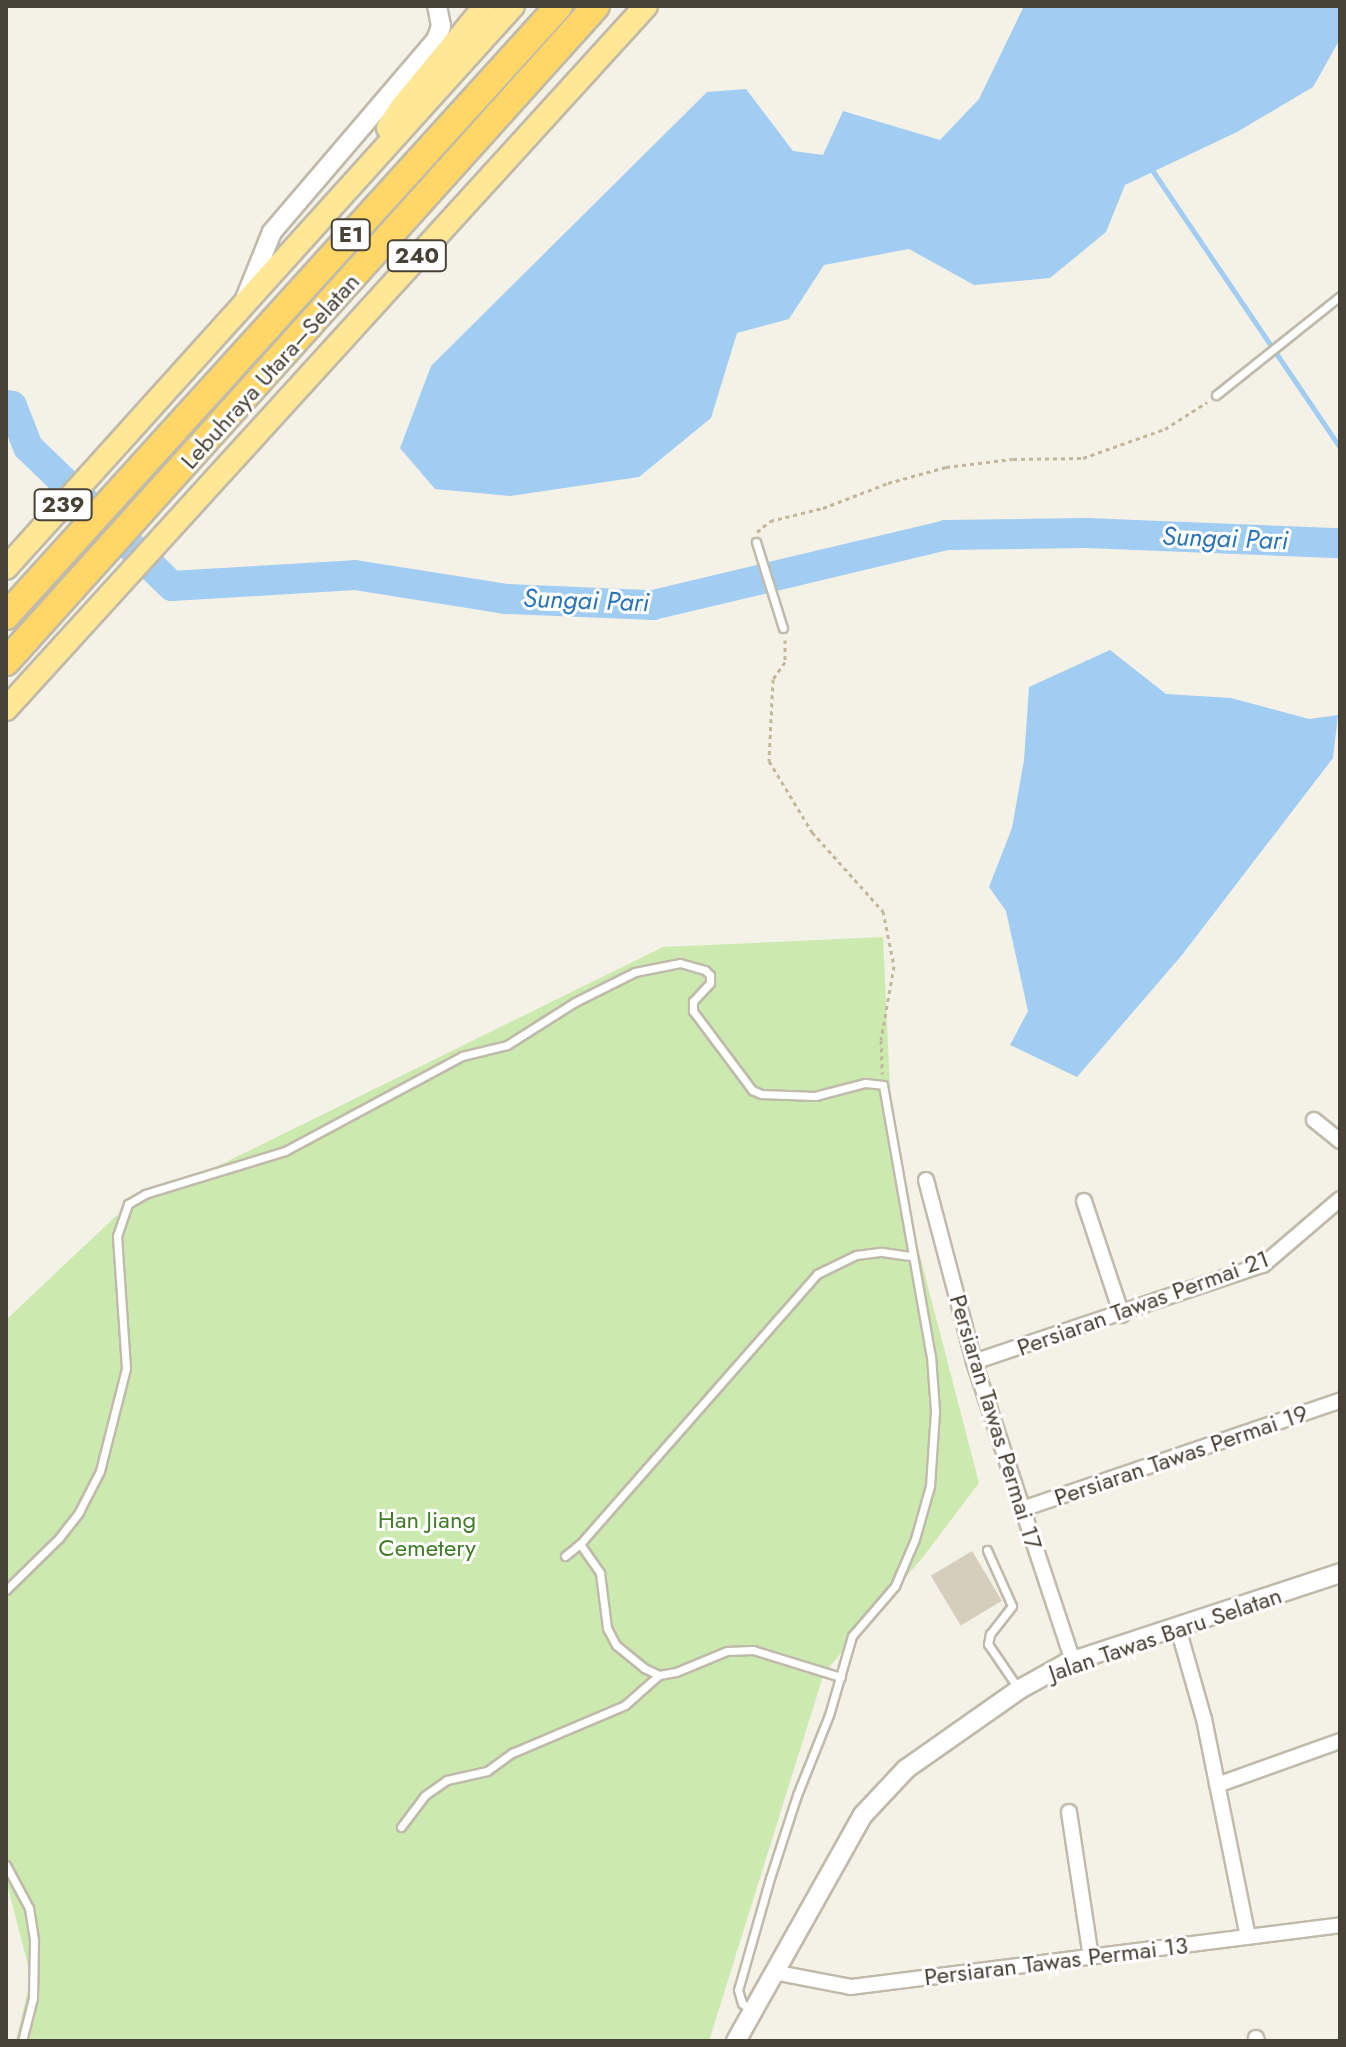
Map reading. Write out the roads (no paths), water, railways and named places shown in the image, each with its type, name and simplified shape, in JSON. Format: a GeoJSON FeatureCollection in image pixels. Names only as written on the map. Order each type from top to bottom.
{"type":"FeatureCollection","features":[{"type":"Feature","properties":{"kind":"highway","name":"Lebuhraya Utara–Selatan"},"geometry":{"type":"LineString","coordinates":[[14,607],[559,6]]}},
{"type":"Feature","properties":{"kind":"highway","name":"Lebuhraya Utara–Selatan"},"geometry":{"type":"LineString","coordinates":[[6,662],[596,6]]}},
{"type":"Feature","properties":{"kind":"main road"},"geometry":{"type":"LineString","coordinates":[[359,177],[401,108],[485,6]]}},
{"type":"Feature","properties":{"kind":"main road","name":"239"},"geometry":{"type":"LineString","coordinates":[[6,568],[513,6]]}},
{"type":"Feature","properties":{"kind":"main road","name":"240"},"geometry":{"type":"LineString","coordinates":[[6,709],[646,6]]}},
{"type":"Feature","properties":{"kind":"street"},"geometry":{"type":"LineString","coordinates":[[244,302],[272,232],[436,40],[441,26],[437,6]]}},
{"type":"Feature","properties":{"kind":"street"},"geometry":{"type":"LineString","coordinates":[[1314,1120],[1340,1141]]}},
{"type":"Feature","properties":{"kind":"street","name":"Persiaran Tawas Permai 17"},"geometry":{"type":"LineString","coordinates":[[926,1180],[974,1362],[1073,1662]]}},
{"type":"Feature","properties":{"kind":"street","name":"Persiaran Tawas Permai 21"},"geometry":{"type":"LineString","coordinates":[[974,1362],[1122,1315],[1263,1265],[1340,1199]]}},
{"type":"Feature","properties":{"kind":"street"},"geometry":{"type":"LineString","coordinates":[[1084,1201],[1122,1315]]}},
{"type":"Feature","properties":{"kind":"street","name":"Persiaran Tawas Permai 19"},"geometry":{"type":"LineString","coordinates":[[1022,1509],[1340,1401]]}},
{"type":"Feature","properties":{"kind":"street","name":"Jalan Tawas Baru Selatan"},"geometry":{"type":"LineString","coordinates":[[736,2041],[872,1803],[925,1754],[1020,1689],[1073,1662],[1340,1573]]}},
{"type":"Feature","properties":{"kind":"street"},"geometry":{"type":"LineString","coordinates":[[1178,1628],[1204,1719],[1248,1937]]}},
{"type":"Feature","properties":{"kind":"street"},"geometry":{"type":"LineString","coordinates":[[1217,1785],[1340,1741]]}},
{"type":"Feature","properties":{"kind":"street"},"geometry":{"type":"LineString","coordinates":[[1069,1812],[1091,1957]]}},
{"type":"Feature","properties":{"kind":"street","name":"Persiaran Tawas Permai 13"},"geometry":{"type":"LineString","coordinates":[[773,1972],[851,1987],[1340,1925]]}},
{"type":"Feature","properties":{"kind":"lane"},"geometry":{"type":"LineString","coordinates":[[1216,395],[1337,299]]}},
{"type":"Feature","properties":{"kind":"lane"},"geometry":{"type":"LineString","coordinates":[[756,542],[783,628]]}},
{"type":"Feature","properties":{"kind":"lane"},"geometry":{"type":"LineString","coordinates":[[6,1590],[59,1538],[79,1512],[100,1471],[126,1368],[117,1236],[124,1209],[136,1199],[285,1151],[462,1056],[507,1045],[621,979],[663,964],[680,963],[708,972],[710,983],[693,1001],[693,1011],[752,1090],[761,1094],[815,1096],[865,1083],[883,1085],[931,1356],[935,1411],[930,1486],[904,1569],[895,1586],[856,1628],[797,1795],[740,1983],[739,1998],[752,2011]]}},
{"type":"Feature","properties":{"kind":"lane"},"geometry":{"type":"LineString","coordinates":[[565,1556],[580,1544],[817,1274],[856,1255],[882,1252],[912,1256]]}},
{"type":"Feature","properties":{"kind":"lane"},"geometry":{"type":"LineString","coordinates":[[580,1544],[600,1573],[607,1628],[616,1645],[644,1668],[659,1675]]}},
{"type":"Feature","properties":{"kind":"lane"},"geometry":{"type":"LineString","coordinates":[[987,1550],[1012,1606],[990,1634],[988,1644],[1020,1689]]}},
{"type":"Feature","properties":{"kind":"lane"},"geometry":{"type":"LineString","coordinates":[[401,1827],[424,1796],[447,1780],[487,1771],[512,1753],[625,1705],[659,1675],[676,1672],[727,1651],[753,1650],[841,1677]]}},
{"type":"Feature","properties":{"kind":"lane"},"geometry":{"type":"LineString","coordinates":[[6,1865],[29,1908],[34,1941],[33,1998],[22,2041]]}},
{"type":"Feature","properties":{"kind":"water"},"geometry":{"type":"Polygon","coordinates":[[[1024,6],[1340,6],[1340,39],[1313,87],[1237,132],[1125,185],[1106,232],[1050,278],[974,285],[909,249],[824,265],[789,319],[737,333],[711,418],[639,477],[510,496],[435,489],[400,448],[431,366],[707,92],[746,89],[793,151],[823,155],[843,111],[940,140],[979,99],[1024,6]]]}},
{"type":"Feature","properties":{"kind":"water"},"geometry":{"type":"Polygon","coordinates":[[[1110,650],[1166,694],[1231,698],[1309,719],[1338,715],[1333,758],[1182,955],[1077,1077],[1010,1045],[1028,1011],[1006,911],[989,887],[1012,828],[1024,760],[1029,687],[1110,650]]]}},
{"type":"Feature","properties":{"kind":"waterway"},"geometry":{"type":"LineString","coordinates":[[1150,167],[1340,448]]}},
{"type":"Feature","properties":{"kind":"waterway","name":"Sungai Pari"},"geometry":{"type":"LineString","coordinates":[[6,405],[12,406],[28,447],[172,586],[355,575],[507,599],[653,605],[946,535],[1086,533],[1340,543]]}},
{"type":"Feature","properties":{"kind":"park label","name":"Han Jiang Cemetery"},"geometry":{"type":"Point","coordinates":[427,1534]}}]}
